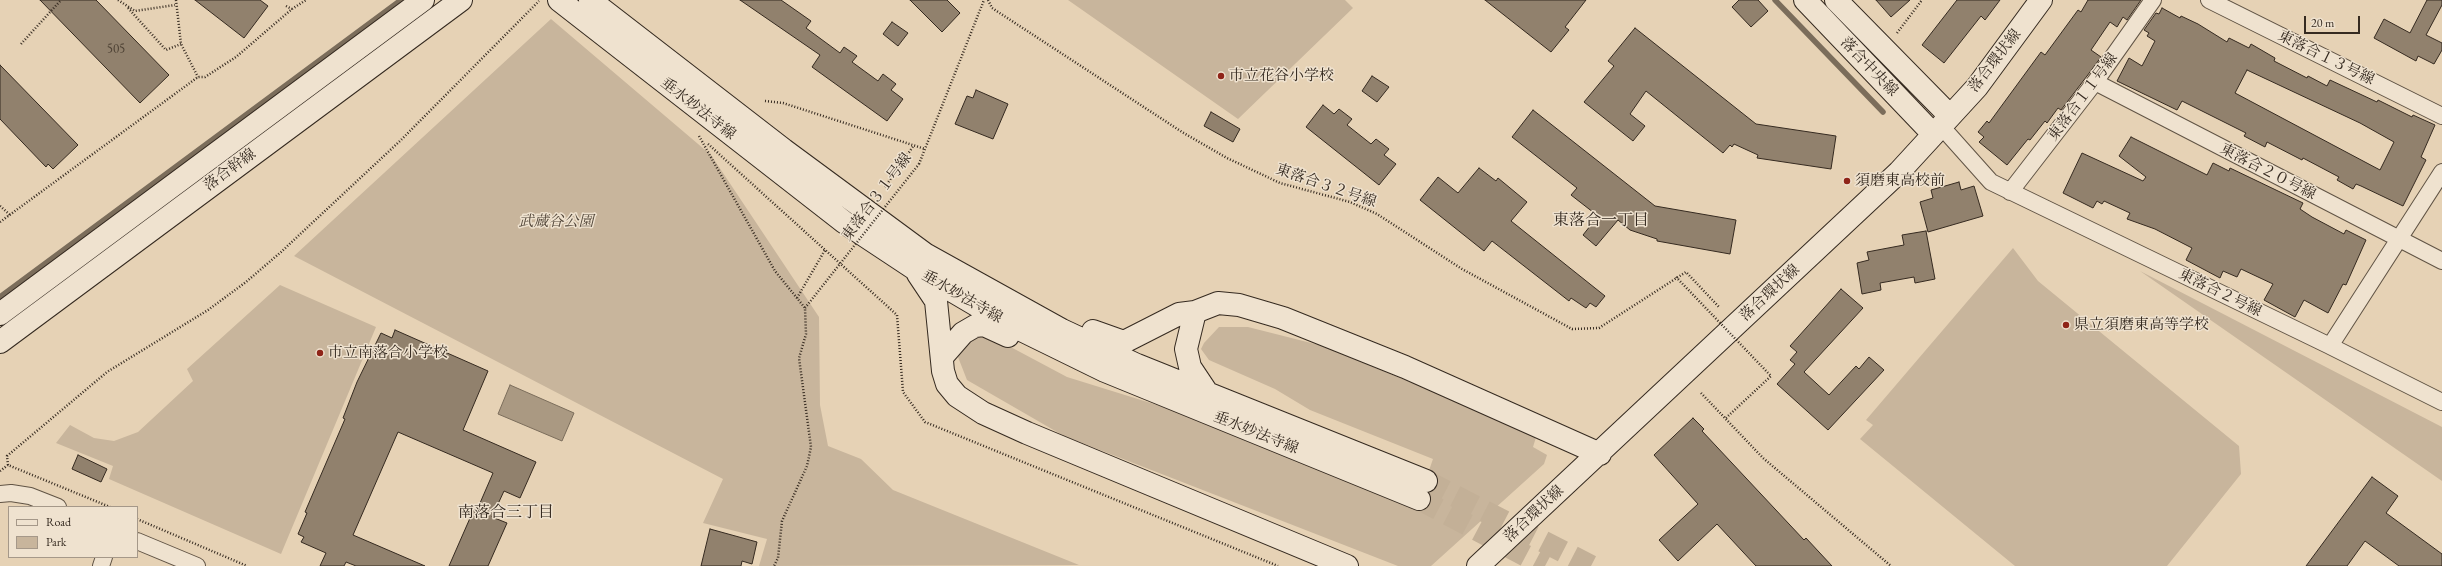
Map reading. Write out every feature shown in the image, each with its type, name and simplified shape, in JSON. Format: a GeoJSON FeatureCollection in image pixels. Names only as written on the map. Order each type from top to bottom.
{"type":"FeatureCollection","features":[{"type":"Feature","properties":{"kind":"street","name":"落合幹線"},"geometry":{"type":"LineString","coordinates":[[0,314],[423,0]]}},
{"type":"Feature","properties":{"kind":"street","name":"落合幹線"},"geometry":{"type":"LineString","coordinates":[[0,342],[461,0]]}},
{"type":"Feature","properties":{"kind":"street","name":"垂水妙法寺線"},"geometry":{"type":"LineString","coordinates":[[552,4],[832,213],[915,269],[1005,322],[1105,371],[1422,490],[1206,391],[1137,365],[1062,330],[925,254],[778,145],[590,0]]}},
{"type":"Feature","properties":{"kind":"street","name":"落合中央線"},"geometry":{"type":"LineString","coordinates":[[1805,0],[1941,126]]}},
{"type":"Feature","properties":{"kind":"street","name":"落合中央線"},"geometry":{"type":"LineString","coordinates":[[1836,0],[1941,126]]}},
{"type":"Feature","properties":{"kind":"street","name":"落合環状線"},"geometry":{"type":"LineString","coordinates":[[1478,566],[1600,454],[1899,172],[2002,56],[2041,0]]}},
{"type":"Feature","properties":{"kind":"street","name":"東落合１１号線"},"geometry":{"type":"LineString","coordinates":[[2010,192],[2095,82],[2153,0]]}},
{"type":"Feature","properties":{"kind":"street","name":"東落合１３号線"},"geometry":{"type":"LineString","coordinates":[[2209,0],[2442,116]]}},
{"type":"Feature","properties":{"kind":"street","name":"東落合２０号線"},"geometry":{"type":"LineString","coordinates":[[2095,82],[2442,262]]}},
{"type":"Feature","properties":{"kind":"street","name":"東落合２号線"},"geometry":{"type":"LineString","coordinates":[[1941,126],[1990,182],[2330,346]]}},
{"type":"Feature","properties":{"kind":"street"},"geometry":{"type":"LineString","coordinates":[[2442,172],[2330,346],[2442,402]]}},
{"type":"Feature","properties":{"kind":"street"},"geometry":{"type":"LineString","coordinates":[[915,269],[936,301],[943,371],[947,384],[957,396],[983,413],[1072,452],[1347,566]]}},
{"type":"Feature","properties":{"kind":"street"},"geometry":{"type":"LineString","coordinates":[[1016,304],[1124,342],[1179,314],[1195,312],[1213,304],[1226,303],[1283,318],[1405,367],[1600,454]]}},
{"type":"Feature","properties":{"kind":"street"},"geometry":{"type":"LineString","coordinates":[[1195,312],[1186,348],[1190,367],[1206,391]]}},
{"type":"Feature","properties":{"kind":"street"},"geometry":{"type":"LineString","coordinates":[[942,357],[963,333],[974,326],[984,326],[1026,345],[1105,371]]}},
{"type":"Feature","properties":{"kind":"street"},"geometry":{"type":"LineString","coordinates":[[0,494],[11,493],[30,496],[55,506]]}},
{"type":"Feature","properties":{"kind":"street"},"geometry":{"type":"LineString","coordinates":[[138,541],[197,566]]}},
{"type":"Feature","properties":{"kind":"path"},"geometry":{"type":"LineString","coordinates":[[21,44],[61,0]]}},
{"type":"Feature","properties":{"kind":"path"},"geometry":{"type":"LineString","coordinates":[[118,0],[128,8],[166,50],[181,44]]}},
{"type":"Feature","properties":{"kind":"path"},"geometry":{"type":"LineString","coordinates":[[176,0],[175,5],[181,44],[198,77]]}},
{"type":"Feature","properties":{"kind":"path"},"geometry":{"type":"LineString","coordinates":[[0,222],[198,77],[205,77],[236,57],[292,9],[306,0]]}},
{"type":"Feature","properties":{"kind":"path"},"geometry":{"type":"LineString","coordinates":[[535,0],[552,4]]}},
{"type":"Feature","properties":{"kind":"path","name":"東落合３１号線"},"geometry":{"type":"LineString","coordinates":[[805,308],[919,164],[984,0]]}},
{"type":"Feature","properties":{"kind":"path","name":"東落合３２号線"},"geometry":{"type":"LineString","coordinates":[[988,0],[992,8],[1182,132],[1227,158],[1280,183],[1350,202],[1377,214],[1462,269],[1572,329],[1599,328],[1676,277]]}},
{"type":"Feature","properties":{"kind":"path"},"geometry":{"type":"LineString","coordinates":[[1892,39],[1922,0]]}},
{"type":"Feature","properties":{"kind":"path"},"geometry":{"type":"LineString","coordinates":[[8,465],[7,456],[107,372],[208,310],[275,257],[401,140],[540,1]]}},
{"type":"Feature","properties":{"kind":"path"},"geometry":{"type":"LineString","coordinates":[[128,8],[135,11],[175,5]]}},
{"type":"Feature","properties":{"kind":"path"},"geometry":{"type":"LineString","coordinates":[[286,6],[292,9]]}},
{"type":"Feature","properties":{"kind":"path"},"geometry":{"type":"LineString","coordinates":[[765,101],[783,103],[925,149]]}},
{"type":"Feature","properties":{"kind":"path"},"geometry":{"type":"LineString","coordinates":[[693,131],[897,316],[903,392],[925,422],[1278,566]]}},
{"type":"Feature","properties":{"kind":"path"},"geometry":{"type":"LineString","coordinates":[[699,136],[775,271],[805,308],[806,334],[799,358],[811,446],[807,466],[782,520],[778,558],[774,566]]}},
{"type":"Feature","properties":{"kind":"path"},"geometry":{"type":"LineString","coordinates":[[885,187],[914,145]]}},
{"type":"Feature","properties":{"kind":"path"},"geometry":{"type":"LineString","coordinates":[[0,206],[10,215]]}},
{"type":"Feature","properties":{"kind":"path"},"geometry":{"type":"LineString","coordinates":[[797,298],[825,250]]}},
{"type":"Feature","properties":{"kind":"path"},"geometry":{"type":"LineString","coordinates":[[1719,307],[1686,272],[1676,277],[1771,376],[1726,418]]}},
{"type":"Feature","properties":{"kind":"path"},"geometry":{"type":"LineString","coordinates":[[1701,393],[1763,458],[1891,566]]}},
{"type":"Feature","properties":{"kind":"path"},"geometry":{"type":"LineString","coordinates":[[0,471],[8,465]]}},
{"type":"Feature","properties":{"kind":"path"},"geometry":{"type":"LineString","coordinates":[[8,465],[108,506]]}},
{"type":"Feature","properties":{"kind":"path"},"geometry":{"type":"LineString","coordinates":[[138,519],[247,566]]}},
{"type":"Feature","properties":{"kind":"green space","name":"市立花谷小学校"},"geometry":{"type":"Polygon","coordinates":[[[1068,0],[1345,0],[1353,8],[1238,119],[1068,0]]]}},
{"type":"Feature","properties":{"kind":"green space","name":"武蔵谷公園"},"geometry":{"type":"Polygon","coordinates":[[[551,19],[711,155],[819,317],[820,405],[828,446],[861,459],[893,490],[1079,565],[759,566],[767,539],[703,523],[723,479],[294,256],[551,19]]]}},
{"type":"Feature","properties":{"kind":"green space"},"geometry":{"type":"Polygon","coordinates":[[[2013,248],[2038,281],[2239,446],[2241,474],[2167,566],[2015,566],[1860,439],[1873,425],[1866,420],[2013,248]]]}},
{"type":"Feature","properties":{"kind":"green space"},"geometry":{"type":"Polygon","coordinates":[[[2140,271],[2442,427],[2442,481],[2140,271]]]}},
{"type":"Feature","properties":{"kind":"green space"},"geometry":{"type":"Polygon","coordinates":[[[280,285],[376,327],[281,554],[109,479],[113,466],[56,443],[70,425],[94,438],[114,441],[138,432],[193,381],[187,369],[280,285]]]}},
{"type":"Feature","properties":{"kind":"green space"},"geometry":{"type":"Polygon","coordinates":[[[1219,327],[1248,327],[1319,345],[1537,434],[1533,447],[1547,455],[1544,464],[1431,566],[1398,566],[1064,436],[967,380],[958,357],[965,345],[976,337],[990,336],[1067,377],[1199,418],[1416,508],[1433,459],[1310,410],[1275,389],[1209,360],[1201,349],[1204,343],[1219,327]]]}},
{"type":"Feature","properties":{"kind":"shaded area"},"geometry":{"type":"Polygon","coordinates":[[[510,385],[574,413],[562,441],[498,414],[510,385]]]}},
{"type":"Feature","properties":{"kind":"building"},"geometry":{"type":"Polygon","coordinates":[[[40,0],[96,0],[169,75],[140,103],[40,0]]]}},
{"type":"Feature","properties":{"kind":"building"},"geometry":{"type":"Polygon","coordinates":[[[195,0],[260,0],[268,6],[244,38],[195,0]]]}},
{"type":"Feature","properties":{"kind":"building"},"geometry":{"type":"Polygon","coordinates":[[[740,0],[781,0],[811,21],[806,28],[840,53],[844,47],[857,56],[852,62],[878,81],[883,74],[896,84],[891,90],[903,99],[887,121],[812,67],[820,55],[740,0]]]}},
{"type":"Feature","properties":{"kind":"building"},"geometry":{"type":"Polygon","coordinates":[[[910,0],[947,0],[960,13],[942,32],[910,0]]]}},
{"type":"Feature","properties":{"kind":"building"},"geometry":{"type":"Polygon","coordinates":[[[1485,0],[1586,0],[1565,27],[1569,30],[1551,52],[1485,0]]]}},
{"type":"Feature","properties":{"kind":"building"},"geometry":{"type":"Polygon","coordinates":[[[1739,0],[1758,0],[1768,11],[1751,27],[1732,7],[1739,0]]]}},
{"type":"Feature","properties":{"kind":"building"},"geometry":{"type":"Polygon","coordinates":[[[1876,0],[1910,0],[1891,17],[1876,0]]]}},
{"type":"Feature","properties":{"kind":"building"},"geometry":{"type":"Polygon","coordinates":[[[1957,0],[2000,0],[1985,20],[1981,16],[1944,63],[1922,45],[1957,0]]]}},
{"type":"Feature","properties":{"kind":"building"},"geometry":{"type":"Polygon","coordinates":[[[2088,0],[2141,0],[2127,20],[2123,17],[2117,27],[2110,22],[2091,50],[2101,57],[2061,110],[2058,108],[2047,123],[2045,121],[2007,165],[1979,142],[1984,137],[1978,132],[1987,121],[1989,123],[2041,52],[2045,55],[2078,10],[2081,12],[2088,0]]]}},
{"type":"Feature","properties":{"kind":"building"},"geometry":{"type":"Polygon","coordinates":[[[2427,0],[2442,0],[2442,5],[2426,35],[2442,43],[2442,50],[2434,64],[2418,56],[2416,61],[2374,38],[2384,19],[2410,33],[2427,0]]]}},
{"type":"Feature","properties":{"kind":"building"},"geometry":{"type":"Polygon","coordinates":[[[2162,8],[2180,18],[2181,16],[2198,24],[2227,42],[2229,38],[2249,48],[2251,44],[2275,58],[2274,61],[2307,78],[2308,76],[2327,86],[2330,80],[2377,102],[2378,100],[2412,117],[2413,115],[2435,125],[2421,157],[2426,160],[2403,206],[2356,184],[2353,189],[2337,180],[2339,177],[2303,158],[2302,160],[2267,142],[2265,147],[2244,136],[2246,133],[2182,101],[2177,110],[2117,81],[2129,58],[2142,66],[2155,41],[2147,36],[2149,33],[2144,30],[2156,13],[2159,14],[2162,8]],[[2247,70],[2235,93],[2380,170],[2394,142],[2360,123],[2247,70]]]}},
{"type":"Feature","properties":{"kind":"building"},"geometry":{"type":"Polygon","coordinates":[[[892,22],[908,33],[898,46],[883,34],[892,22]]]}},
{"type":"Feature","properties":{"kind":"building"},"geometry":{"type":"Polygon","coordinates":[[[1635,28],[1756,124],[1836,136],[1831,169],[1757,158],[1758,155],[1734,144],[1732,147],[1730,145],[1723,153],[1646,91],[1630,114],[1645,126],[1633,141],[1584,102],[1614,66],[1608,61],[1635,28]]]}},
{"type":"Feature","properties":{"kind":"building"},"geometry":{"type":"Polygon","coordinates":[[[0,65],[78,145],[53,169],[48,164],[46,167],[0,119],[0,65]]]}},
{"type":"Feature","properties":{"kind":"building"},"geometry":{"type":"Polygon","coordinates":[[[1372,76],[1389,87],[1377,102],[1362,91],[1372,76]]]}},
{"type":"Feature","properties":{"kind":"building"},"geometry":{"type":"Polygon","coordinates":[[[976,90],[1008,104],[993,139],[955,124],[967,96],[973,98],[976,90]]]}},
{"type":"Feature","properties":{"kind":"building"},"geometry":{"type":"Polygon","coordinates":[[[1323,105],[1334,114],[1339,109],[1352,119],[1347,125],[1371,144],[1376,139],[1389,149],[1384,155],[1396,164],[1379,185],[1306,127],[1323,105]]]}},
{"type":"Feature","properties":{"kind":"building"},"geometry":{"type":"Polygon","coordinates":[[[1533,110],[1655,206],[1736,220],[1730,254],[1657,241],[1657,239],[1630,230],[1618,220],[1596,246],[1583,235],[1598,216],[1571,195],[1577,188],[1512,137],[1533,110]]]}},
{"type":"Feature","properties":{"kind":"building"},"geometry":{"type":"Polygon","coordinates":[[[1211,112],[1240,129],[1233,142],[1204,126],[1211,112]]]}},
{"type":"Feature","properties":{"kind":"building"},"geometry":{"type":"Polygon","coordinates":[[[2131,137],[2207,175],[2213,163],[2229,171],[2230,168],[2303,203],[2300,209],[2344,234],[2346,230],[2366,240],[2346,285],[2343,284],[2328,313],[2304,300],[2295,317],[2264,300],[2273,284],[2241,269],[2237,277],[2223,271],[2220,278],[2186,260],[2192,248],[2155,229],[2127,219],[2130,213],[2104,201],[2102,204],[2097,201],[2093,208],[2063,193],[2082,153],[2143,181],[2146,177],[2119,156],[2131,137]]]}},
{"type":"Feature","properties":{"kind":"building"},"geometry":{"type":"Polygon","coordinates":[[[1479,168],[1496,181],[1498,178],[1527,202],[1511,221],[1605,296],[1596,307],[1590,303],[1586,308],[1571,298],[1569,301],[1492,241],[1484,251],[1420,200],[1438,177],[1458,193],[1479,168]]]}},
{"type":"Feature","properties":{"kind":"building"},"geometry":{"type":"Polygon","coordinates":[[[1959,182],[1961,190],[1974,186],[1983,216],[1928,232],[1920,202],[1933,198],[1931,190],[1959,182]]]}},
{"type":"Feature","properties":{"kind":"building"},"geometry":{"type":"Polygon","coordinates":[[[1926,231],[1935,279],[1915,283],[1914,277],[1880,283],[1881,290],[1862,294],[1857,263],[1869,260],[1867,252],[1904,245],[1902,235],[1926,231]]]}},
{"type":"Feature","properties":{"kind":"building"},"geometry":{"type":"Polygon","coordinates":[[[1841,289],[1863,308],[1804,372],[1829,395],[1856,366],[1859,369],[1869,357],[1884,370],[1828,430],[1777,384],[1795,364],[1790,360],[1797,352],[1790,346],[1841,289]]]}},
{"type":"Feature","properties":{"kind":"building"},"geometry":{"type":"Polygon","coordinates":[[[395,330],[488,371],[463,430],[536,462],[520,498],[504,491],[492,517],[507,523],[488,566],[449,566],[474,509],[477,510],[493,473],[398,432],[353,535],[425,566],[356,566],[346,562],[344,566],[320,566],[326,553],[301,542],[304,537],[298,534],[307,513],[305,512],[345,419],[343,418],[357,382],[381,333],[392,338],[395,330]]]}},
{"type":"Feature","properties":{"kind":"building"},"geometry":{"type":"Polygon","coordinates":[[[1693,418],[1704,429],[1702,431],[1804,540],[1806,538],[1832,566],[1756,566],[1717,524],[1678,561],[1659,540],[1698,504],[1654,455],[1693,418]]]}},
{"type":"Feature","properties":{"kind":"building"},"geometry":{"type":"Polygon","coordinates":[[[78,455],[107,469],[101,482],[72,469],[78,455]]]}},
{"type":"Feature","properties":{"kind":"building"},"geometry":{"type":"Polygon","coordinates":[[[2372,477],[2398,496],[2386,513],[2442,554],[2442,566],[2399,566],[2365,541],[2347,566],[2306,566],[2372,477]]]}},
{"type":"Feature","properties":{"kind":"building"},"geometry":{"type":"Polygon","coordinates":[[[710,529],[757,542],[752,564],[742,561],[741,566],[701,566],[710,529]]]}},
{"type":"Feature","properties":{"kind":"waterway"},"geometry":{"type":"LineString","coordinates":[[0,297],[401,0]]}},
{"type":"Feature","properties":{"kind":"waterway"},"geometry":{"type":"LineString","coordinates":[[1775,0],[1883,112]]}},
{"type":"Feature","properties":{"kind":"tunnel"},"geometry":{"type":"LineString","coordinates":[[1426,481],[1591,566]]}},
{"type":"Feature","properties":{"kind":"tunnel"},"geometry":{"type":"LineString","coordinates":[[1419,499],[1545,566]]}},
{"type":"Feature","properties":{"kind":"place","name":"市立花谷小学校"},"geometry":{"type":"Point","coordinates":[1221,76]}},
{"type":"Feature","properties":{"kind":"place","name":"須磨東高校前"},"geometry":{"type":"Point","coordinates":[1847,181]}},
{"type":"Feature","properties":{"kind":"place","name":"県立須磨東高等学校"},"geometry":{"type":"Point","coordinates":[2066,325]}},
{"type":"Feature","properties":{"kind":"place","name":"市立南落合小学校"},"geometry":{"type":"Point","coordinates":[320,353]}},
{"type":"Feature","properties":{"kind":"district","name":"東落合一丁目"},"geometry":{"type":"Point","coordinates":[1601,221]}},
{"type":"Feature","properties":{"kind":"district","name":"南落合三丁目"},"geometry":{"type":"Point","coordinates":[506,513]}}]}
